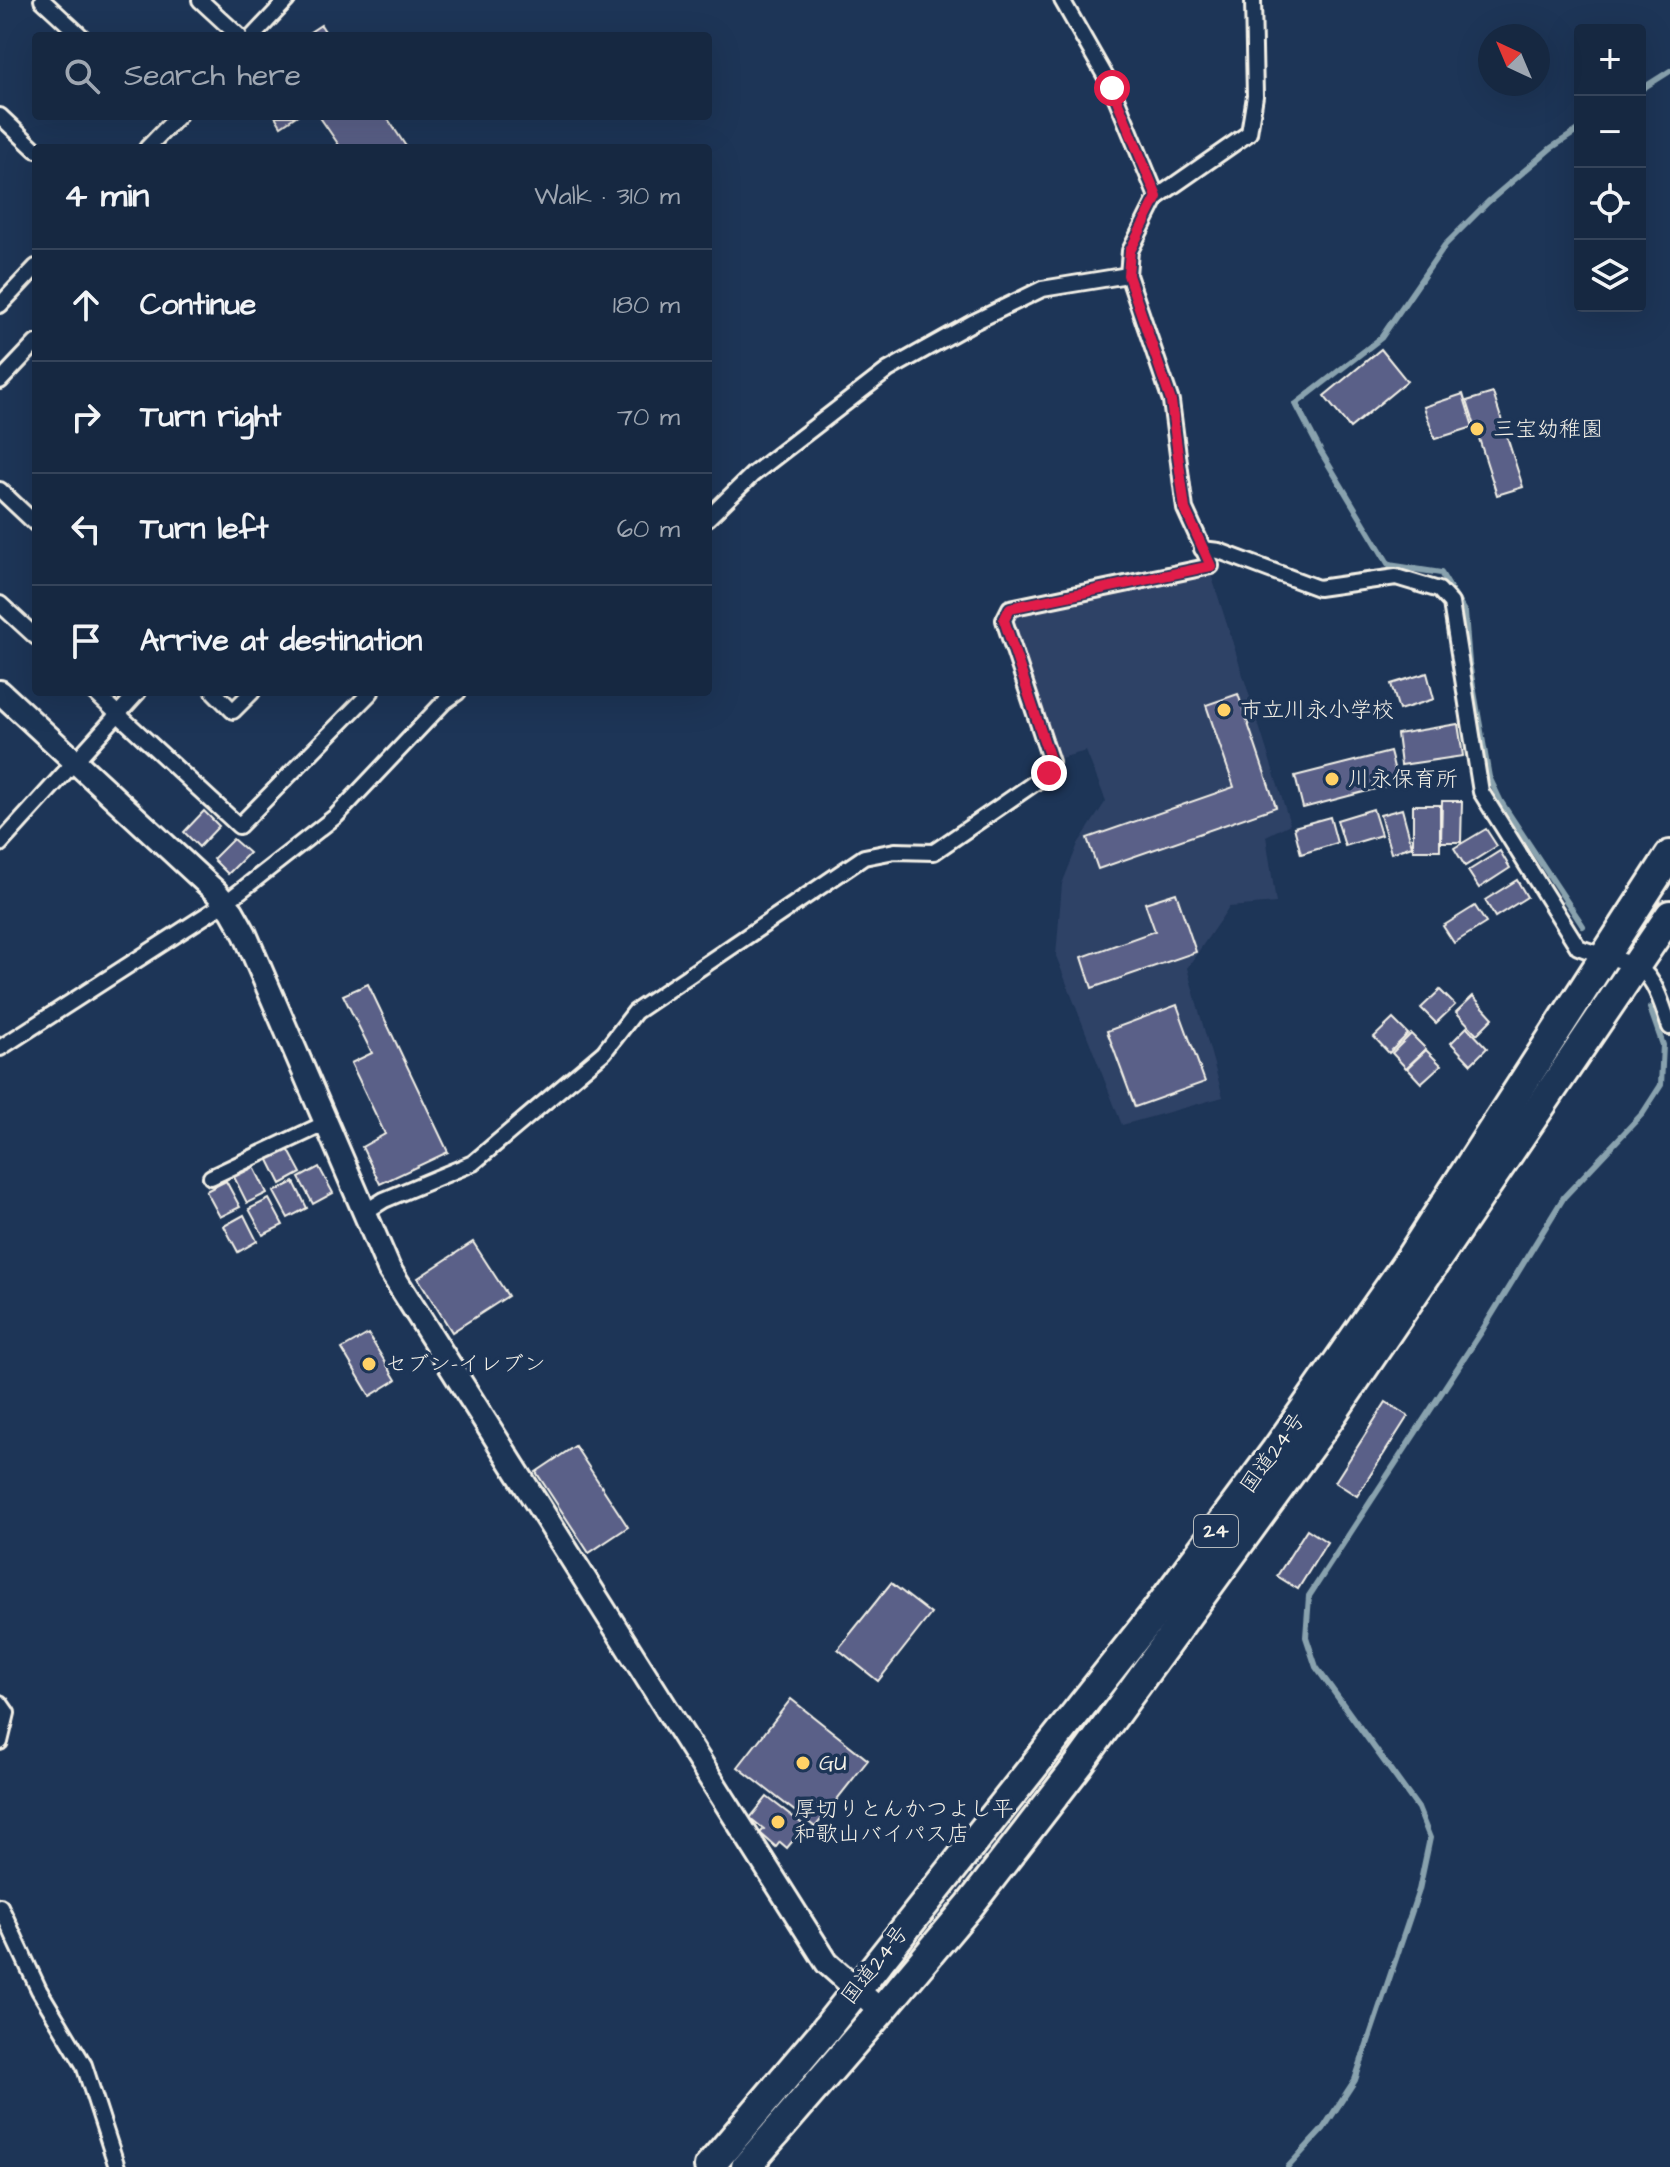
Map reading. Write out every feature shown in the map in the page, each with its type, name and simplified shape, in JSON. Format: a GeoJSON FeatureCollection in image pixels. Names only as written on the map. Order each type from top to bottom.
{"type":"FeatureCollection","features":[{"type":"Feature","properties":{"kind":"highway","name":"国道24号"},"geometry":{"type":"LineString","coordinates":[[709,2167],[825,2030],[855,1988],[1146,1625],[1276,1450],[1406,1264],[1670,855]]}},
{"type":"Feature","properties":{"kind":"highway","name":"国道24号"},"geometry":{"type":"LineString","coordinates":[[746,2167],[970,1905],[1079,1764],[1320,1432],[1670,915]]}},
{"type":"Feature","properties":{"kind":"street"},"geometry":{"type":"LineString","coordinates":[[42,0],[77,32]]}},
{"type":"Feature","properties":{"kind":"street"},"geometry":{"type":"LineString","coordinates":[[200,0],[235,32]]}},
{"type":"Feature","properties":{"kind":"street"},"geometry":{"type":"LineString","coordinates":[[257,32],[287,0]]}},
{"type":"Feature","properties":{"kind":"street"},"geometry":{"type":"LineString","coordinates":[[1062,0],[1112,88],[1157,197]]}},
{"type":"Feature","properties":{"kind":"street"},"geometry":{"type":"LineString","coordinates":[[365,1212],[384,1200],[473,1163],[604,1052],[635,1012],[864,857],[895,851],[934,852],[1049,773],[1051,762],[1004,620],[1010,608],[1211,566],[1185,509],[1171,401],[1128,275],[1130,251],[1157,197],[1249,133],[1255,96],[1253,0]]}},
{"type":"Feature","properties":{"kind":"street"},"geometry":{"type":"LineString","coordinates":[[150,144],[171,120]]}},
{"type":"Feature","properties":{"kind":"street"},"geometry":{"type":"LineString","coordinates":[[2,122],[32,147]]}},
{"type":"Feature","properties":{"kind":"street"},"geometry":{"type":"LineString","coordinates":[[0,305],[32,271]]}},
{"type":"Feature","properties":{"kind":"street"},"geometry":{"type":"LineString","coordinates":[[712,514],[752,475],[888,370],[972,323],[1042,289],[1128,275]]}},
{"type":"Feature","properties":{"kind":"street"},"geometry":{"type":"LineString","coordinates":[[0,381],[32,347]]}},
{"type":"Feature","properties":{"kind":"street"},"geometry":{"type":"LineString","coordinates":[[0,490],[32,520]]}},
{"type":"Feature","properties":{"kind":"street"},"geometry":{"type":"LineString","coordinates":[[1202,549],[1219,551],[1318,588],[1396,577],[1439,590],[1451,603],[1481,792],[1578,947],[1635,965],[1655,987],[1670,1027]]}},
{"type":"Feature","properties":{"kind":"street"},"geometry":{"type":"LineString","coordinates":[[0,604],[32,633]]}},
{"type":"Feature","properties":{"kind":"street"},"geometry":{"type":"LineString","coordinates":[[0,692],[225,903],[245,934],[389,1269],[827,1963],[881,2011]]}},
{"type":"Feature","properties":{"kind":"street"},"geometry":{"type":"LineString","coordinates":[[98,696],[239,826],[367,696]]}},
{"type":"Feature","properties":{"kind":"street"},"geometry":{"type":"LineString","coordinates":[[0,844],[134,696]]}},
{"type":"Feature","properties":{"kind":"street"},"geometry":{"type":"LineString","coordinates":[[218,696],[233,711],[248,696]]}},
{"type":"Feature","properties":{"kind":"street"},"geometry":{"type":"LineString","coordinates":[[0,1048],[225,903],[336,816],[452,696]]}},
{"type":"Feature","properties":{"kind":"street"},"geometry":{"type":"LineString","coordinates":[[211,1177],[326,1123]]}},
{"type":"Feature","properties":{"kind":"street"},"geometry":{"type":"LineString","coordinates":[[0,1703],[7,1713],[0,1742]]}},
{"type":"Feature","properties":{"kind":"street"},"geometry":{"type":"LineString","coordinates":[[0,1906],[39,1990],[84,2065],[117,2167]]}},
{"type":"Feature","properties":{"kind":"shaded area"},"geometry":{"type":"Polygon","coordinates":[[[1211,574],[1290,824],[1266,836],[1276,903],[1229,907],[1187,968],[1223,1097],[1122,1125],[1056,956],[1062,884],[1078,844],[1106,801],[1086,751],[1057,759],[1011,622],[1016,611],[1211,574]]]}},
{"type":"Feature","properties":{"kind":"building"},"geometry":{"type":"Polygon","coordinates":[[[321,25],[325,32],[310,32],[321,25]]]}},
{"type":"Feature","properties":{"kind":"building"},"geometry":{"type":"Polygon","coordinates":[[[322,120],[389,120],[404,144],[338,144],[322,120]]]}},
{"type":"Feature","properties":{"kind":"building"},"geometry":{"type":"Polygon","coordinates":[[[1381,349],[1407,381],[1350,428],[1324,396],[1381,349]]]}},
{"type":"Feature","properties":{"kind":"building"},"geometry":{"type":"Polygon","coordinates":[[[1493,393],[1523,487],[1497,495],[1467,401],[1493,393]]]}},
{"type":"Feature","properties":{"kind":"building"},"geometry":{"type":"Polygon","coordinates":[[[1463,394],[1473,427],[1435,439],[1424,407],[1463,394]]]}},
{"type":"Feature","properties":{"kind":"building"},"geometry":{"type":"Polygon","coordinates":[[[1427,673],[1434,699],[1399,710],[1391,684],[1427,673]]]}},
{"type":"Feature","properties":{"kind":"building"},"geometry":{"type":"Polygon","coordinates":[[[1238,694],[1276,807],[1098,869],[1087,838],[1234,787],[1206,705],[1238,694]]]}},
{"type":"Feature","properties":{"kind":"building"},"geometry":{"type":"Polygon","coordinates":[[[1458,724],[1463,756],[1401,765],[1397,734],[1458,724]]]}},
{"type":"Feature","properties":{"kind":"building"},"geometry":{"type":"Polygon","coordinates":[[[1390,752],[1398,783],[1303,808],[1295,776],[1390,752]]]}},
{"type":"Feature","properties":{"kind":"building"},"geometry":{"type":"Polygon","coordinates":[[[1442,801],[1462,801],[1461,842],[1441,842],[1442,801]]]}},
{"type":"Feature","properties":{"kind":"building"},"geometry":{"type":"Polygon","coordinates":[[[1413,805],[1440,805],[1440,850],[1413,850],[1413,805]]]}},
{"type":"Feature","properties":{"kind":"building"},"geometry":{"type":"Polygon","coordinates":[[[1373,809],[1381,835],[1345,846],[1337,820],[1373,809]]]}},
{"type":"Feature","properties":{"kind":"building"},"geometry":{"type":"Polygon","coordinates":[[[1402,809],[1412,846],[1391,853],[1380,815],[1402,809]]]}},
{"type":"Feature","properties":{"kind":"building"},"geometry":{"type":"Polygon","coordinates":[[[204,811],[219,826],[199,847],[184,832],[204,811]]]}},
{"type":"Feature","properties":{"kind":"building"},"geometry":{"type":"Polygon","coordinates":[[[1330,817],[1337,843],[1301,854],[1294,827],[1330,817]]]}},
{"type":"Feature","properties":{"kind":"building"},"geometry":{"type":"Polygon","coordinates":[[[1486,829],[1497,846],[1465,866],[1454,848],[1486,829]]]}},
{"type":"Feature","properties":{"kind":"building"},"geometry":{"type":"Polygon","coordinates":[[[233,839],[249,853],[228,874],[213,859],[233,839]]]}},
{"type":"Feature","properties":{"kind":"building"},"geometry":{"type":"Polygon","coordinates":[[[1500,851],[1510,868],[1479,888],[1468,871],[1500,851]]]}},
{"type":"Feature","properties":{"kind":"building"},"geometry":{"type":"Polygon","coordinates":[[[1517,880],[1527,897],[1495,917],[1485,900],[1517,880]]]}},
{"type":"Feature","properties":{"kind":"building"},"geometry":{"type":"Polygon","coordinates":[[[1176,893],[1196,952],[1092,988],[1082,957],[1155,931],[1145,903],[1176,893]]]}},
{"type":"Feature","properties":{"kind":"building"},"geometry":{"type":"Polygon","coordinates":[[[1475,906],[1486,923],[1454,943],[1443,926],[1475,906]]]}},
{"type":"Feature","properties":{"kind":"building"},"geometry":{"type":"Polygon","coordinates":[[[368,984],[448,1152],[380,1184],[362,1147],[385,1134],[351,1063],[372,1053],[343,995],[368,984]]]}},
{"type":"Feature","properties":{"kind":"building"},"geometry":{"type":"Polygon","coordinates":[[[1440,990],[1455,1005],[1436,1023],[1421,1008],[1440,990]]]}},
{"type":"Feature","properties":{"kind":"building"},"geometry":{"type":"Polygon","coordinates":[[[1473,996],[1493,1018],[1477,1034],[1456,1012],[1473,996]]]}},
{"type":"Feature","properties":{"kind":"building"},"geometry":{"type":"Polygon","coordinates":[[[1177,1005],[1205,1082],[1135,1107],[1107,1031],[1177,1005]]]}},
{"type":"Feature","properties":{"kind":"building"},"geometry":{"type":"Polygon","coordinates":[[[1393,1019],[1408,1034],[1389,1053],[1374,1037],[1393,1019]]]}},
{"type":"Feature","properties":{"kind":"building"},"geometry":{"type":"Polygon","coordinates":[[[1467,1027],[1487,1048],[1471,1064],[1451,1043],[1467,1027]]]}},
{"type":"Feature","properties":{"kind":"building"},"geometry":{"type":"Polygon","coordinates":[[[1411,1034],[1426,1049],[1406,1068],[1392,1053],[1411,1034]]]}},
{"type":"Feature","properties":{"kind":"building"},"geometry":{"type":"Polygon","coordinates":[[[1426,1050],[1441,1065],[1421,1083],[1407,1068],[1426,1050]]]}},
{"type":"Feature","properties":{"kind":"building"},"geometry":{"type":"Polygon","coordinates":[[[287,1147],[301,1173],[281,1184],[268,1158],[287,1147]]]}},
{"type":"Feature","properties":{"kind":"building"},"geometry":{"type":"Polygon","coordinates":[[[254,1167],[267,1193],[247,1203],[234,1177],[254,1167]]]}},
{"type":"Feature","properties":{"kind":"building"},"geometry":{"type":"Polygon","coordinates":[[[319,1167],[333,1193],[313,1204],[299,1178],[319,1167]]]}},
{"type":"Feature","properties":{"kind":"building"},"geometry":{"type":"Polygon","coordinates":[[[226,1181],[240,1207],[220,1217],[206,1191],[226,1181]]]}},
{"type":"Feature","properties":{"kind":"building"},"geometry":{"type":"Polygon","coordinates":[[[294,1182],[307,1208],[288,1218],[274,1192],[294,1182]]]}},
{"type":"Feature","properties":{"kind":"building"},"geometry":{"type":"Polygon","coordinates":[[[269,1199],[283,1225],[263,1235],[249,1209],[269,1199]]]}},
{"type":"Feature","properties":{"kind":"building"},"geometry":{"type":"Polygon","coordinates":[[[244,1215],[257,1241],[238,1252],[224,1226],[244,1215]]]}},
{"type":"Feature","properties":{"kind":"building"},"geometry":{"type":"Polygon","coordinates":[[[473,1242],[508,1296],[452,1332],[418,1278],[473,1242]]]}},
{"type":"Feature","properties":{"kind":"building"},"geometry":{"type":"Polygon","coordinates":[[[368,1334],[396,1380],[370,1396],[342,1349],[368,1334]]]}},
{"type":"Feature","properties":{"kind":"building"},"geometry":{"type":"Polygon","coordinates":[[[1386,1402],[1408,1416],[1357,1496],[1335,1482],[1386,1402]]]}},
{"type":"Feature","properties":{"kind":"building"},"geometry":{"type":"Polygon","coordinates":[[[575,1446],[628,1527],[589,1553],[536,1472],[575,1446]]]}},
{"type":"Feature","properties":{"kind":"building"},"geometry":{"type":"Polygon","coordinates":[[[1307,1529],[1327,1542],[1298,1589],[1277,1576],[1307,1529]]]}},
{"type":"Feature","properties":{"kind":"building"},"geometry":{"type":"Polygon","coordinates":[[[891,1583],[931,1614],[878,1681],[838,1649],[891,1583]]]}},
{"type":"Feature","properties":{"kind":"building","name":"GU"},"geometry":{"type":"Polygon","coordinates":[[[791,1699],[868,1760],[815,1827],[738,1767],[791,1699]]]}},
{"type":"Feature","properties":{"kind":"building","name":"厚切りとんかつよし平 和歌山バイパス店"},"geometry":{"type":"Polygon","coordinates":[[[767,1797],[805,1826],[787,1848],[780,1842],[776,1847],[760,1833],[764,1829],[750,1818],[767,1797]]]}},
{"type":"Feature","properties":{"kind":"waterway"},"geometry":{"type":"LineString","coordinates":[[1646,86],[1670,71]]}},
{"type":"Feature","properties":{"kind":"waterway"},"geometry":{"type":"LineString","coordinates":[[1574,133],[1551,148],[1488,202],[1445,245],[1381,338],[1296,404],[1389,565],[1441,573],[1465,613],[1469,663],[1489,777],[1501,802],[1583,926]]}},
{"type":"Feature","properties":{"kind":"waterway"},"geometry":{"type":"LineString","coordinates":[[1288,2167],[1323,2129],[1355,2080],[1419,1890],[1430,1838],[1418,1808],[1316,1667],[1306,1637],[1309,1596],[1483,1329],[1564,1197],[1643,1113],[1661,1085],[1663,1045],[1650,1008]]}},
{"type":"Feature","properties":{"kind":"place","name":"三宝幼稚園"},"geometry":{"type":"Point","coordinates":[1477,429]}},
{"type":"Feature","properties":{"kind":"place","name":"市立川永小学校"},"geometry":{"type":"Point","coordinates":[1224,710]}},
{"type":"Feature","properties":{"kind":"place","name":"川永保育所"},"geometry":{"type":"Point","coordinates":[1332,779]}},
{"type":"Feature","properties":{"kind":"place","name":"セブン-イレブン"},"geometry":{"type":"Point","coordinates":[369,1364]}},
{"type":"Feature","properties":{"kind":"place","name":"GU"},"geometry":{"type":"Point","coordinates":[803,1763]}},
{"type":"Feature","properties":{"kind":"place","name":"厚切りとんかつよし平 和歌山バイパス店"},"geometry":{"type":"Point","coordinates":[778,1822]}},
{"type":"Feature","properties":{"kind":"route"},"geometry":{"type":"LineString","coordinates":[[1049,773],[1051,762],[1004,620],[1010,608],[1211,566],[1185,509],[1171,401],[1128,275],[1130,251],[1157,197],[1112,88]]}}]}
